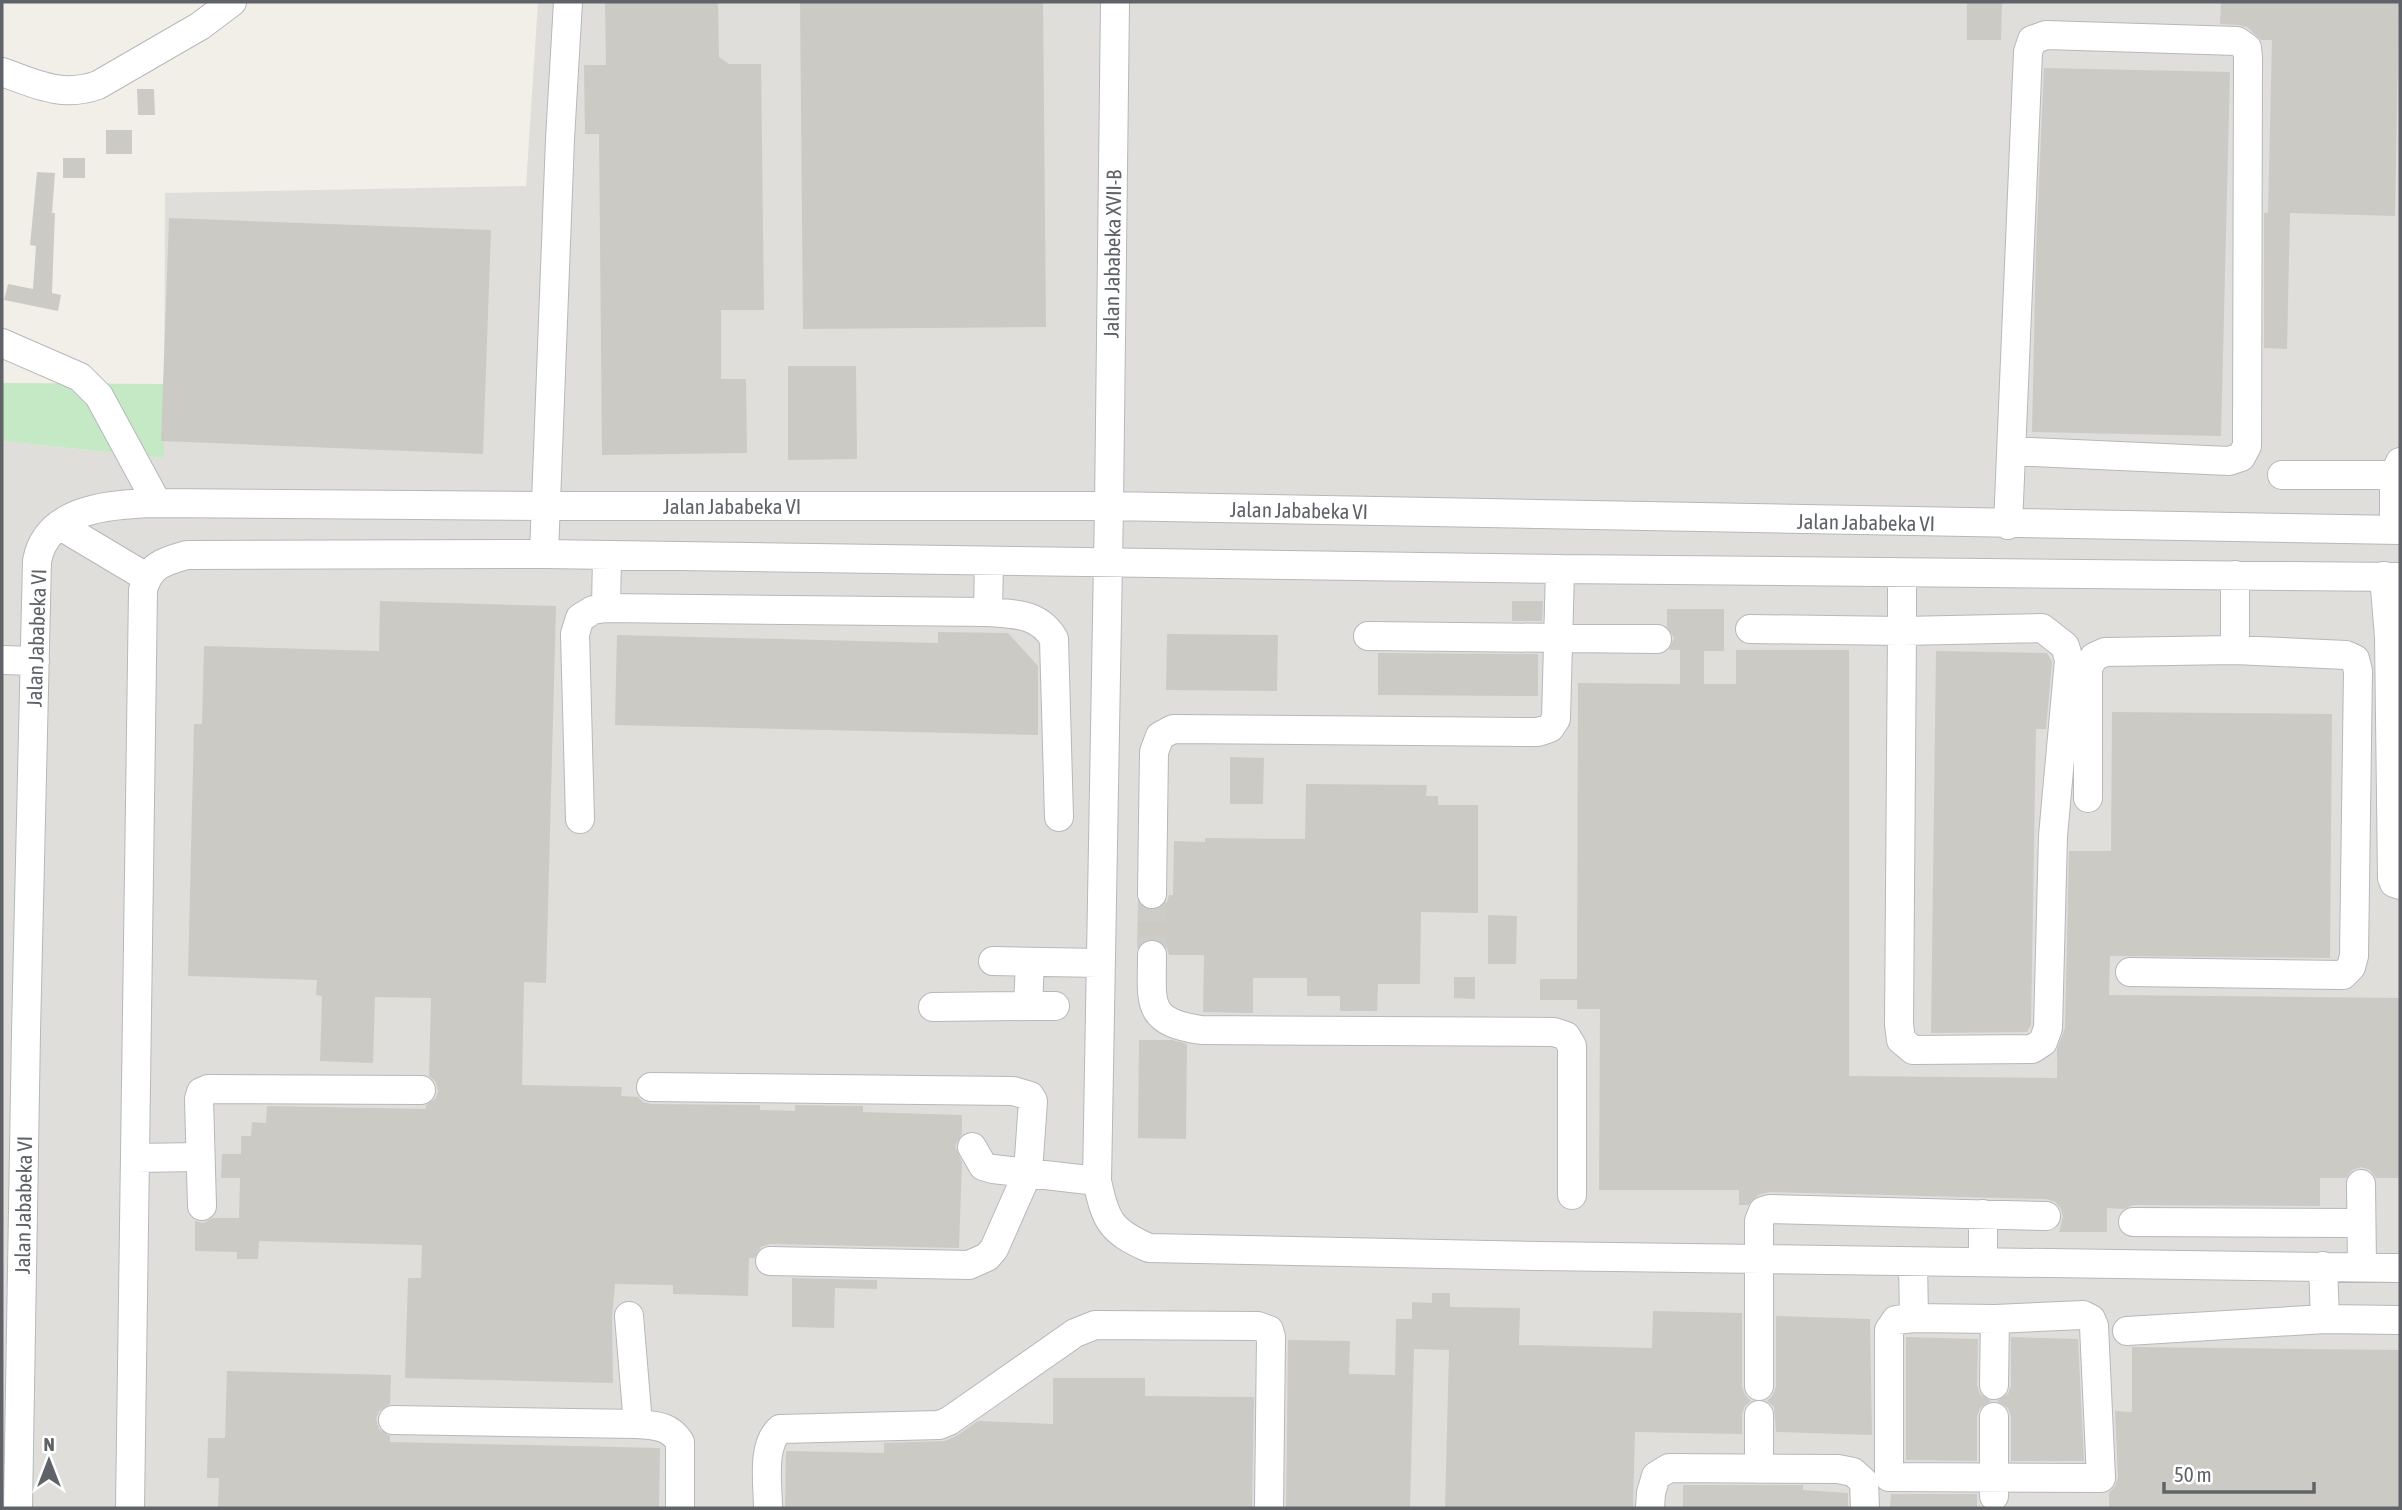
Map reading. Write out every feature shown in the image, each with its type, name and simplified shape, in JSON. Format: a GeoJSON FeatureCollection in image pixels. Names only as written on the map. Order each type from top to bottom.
{"type":"FeatureCollection","features":[{"type":"Feature","properties":{"kind":"street"},"geometry":{"type":"LineString","coordinates":[[2,72],[55,90],[82,90],[98,85],[200,26],[232,2]]}},
{"type":"Feature","properties":{"kind":"street"},"geometry":{"type":"LineString","coordinates":[[544,554],[568,2]]}},
{"type":"Feature","properties":{"kind":"street","name":"Jalan Jababeka XVII-B"},"geometry":{"type":"LineString","coordinates":[[1115,2],[1097,1181],[1104,1212],[1112,1227],[1125,1238],[1149,1248],[2400,1268]]}},
{"type":"Feature","properties":{"kind":"street"},"geometry":{"type":"LineString","coordinates":[[2008,524],[2028,52],[2032,40],[2046,35],[2237,41],[2247,48],[2248,58],[2247,446],[2241,457],[2229,461],[2012,451]]}},
{"type":"Feature","properties":{"kind":"street"},"geometry":{"type":"LineString","coordinates":[[2,343],[80,377],[99,396],[157,503]]}},
{"type":"Feature","properties":{"kind":"street"},"geometry":{"type":"LineString","coordinates":[[2282,475],[2397,468],[2397,530]]}},
{"type":"Feature","properties":{"kind":"street","name":"Jalan Jababeka VI"},"geometry":{"type":"LineString","coordinates":[[19,1508],[11,1378],[14,1031],[35,661],[37,561],[45,538],[76,514],[99,507],[157,503],[1109,506],[2397,530]]}},
{"type":"Feature","properties":{"kind":"street"},"geometry":{"type":"LineString","coordinates":[[59,525],[146,577]]}},
{"type":"Feature","properties":{"kind":"street"},"geometry":{"type":"LineString","coordinates":[[130,1508],[143,590],[146,577],[163,562],[187,555],[544,554],[1560,569],[2392,577],[2392,878],[2394,883],[2400,885]]}},
{"type":"Feature","properties":{"kind":"street"},"geometry":{"type":"LineString","coordinates":[[606,608],[607,556]]}},
{"type":"Feature","properties":{"kind":"street"},"geometry":{"type":"LineString","coordinates":[[988,612],[989,561]]}},
{"type":"Feature","properties":{"kind":"street"},"geometry":{"type":"LineString","coordinates":[[1152,894],[1154,752],[1160,736],[1173,729],[1538,732],[1550,729],[1556,719],[1560,569]]}},
{"type":"Feature","properties":{"kind":"street"},"geometry":{"type":"LineString","coordinates":[[1750,629],[1902,631],[2042,628],[2065,646],[2069,660],[2053,836],[2048,1028],[2043,1042],[2032,1049],[1913,1049],[1901,1040],[1899,1024],[1902,631],[1902,573]]}},
{"type":"Feature","properties":{"kind":"street"},"geometry":{"type":"LineString","coordinates":[[2235,575],[2235,650]]}},
{"type":"Feature","properties":{"kind":"street"},"geometry":{"type":"LineString","coordinates":[[580,819],[575,634],[580,618],[593,610],[606,608],[988,612],[1023,615],[1039,621],[1048,628],[1054,639],[1059,817]]}},
{"type":"Feature","properties":{"kind":"street"},"geometry":{"type":"LineString","coordinates":[[1368,636],[1657,639]]}},
{"type":"Feature","properties":{"kind":"street"},"geometry":{"type":"LineString","coordinates":[[2088,798],[2088,668],[2094,657],[2105,652],[2235,650],[2346,655],[2355,659],[2358,671],[2354,956],[2351,967],[2343,975],[2130,972]]}},
{"type":"Feature","properties":{"kind":"street"},"geometry":{"type":"LineString","coordinates":[[2,660],[35,661]]}},
{"type":"Feature","properties":{"kind":"street"},"geometry":{"type":"LineString","coordinates":[[1152,955],[1152,1001],[1159,1016],[1184,1028],[1554,1032],[1566,1036],[1572,1046],[1572,1195]]}},
{"type":"Feature","properties":{"kind":"street"},"geometry":{"type":"LineString","coordinates":[[993,961],[1101,963]]}},
{"type":"Feature","properties":{"kind":"street"},"geometry":{"type":"LineString","coordinates":[[933,1007],[1042,1006],[1030,961]]}},
{"type":"Feature","properties":{"kind":"street"},"geometry":{"type":"LineString","coordinates":[[652,1087],[1026,1093],[1033,1101],[1028,1172],[999,1240],[979,1263],[770,1261]]}},
{"type":"Feature","properties":{"kind":"street"},"geometry":{"type":"LineString","coordinates":[[202,1206],[201,1092],[208,1089],[421,1090]]}},
{"type":"Feature","properties":{"kind":"street"},"geometry":{"type":"LineString","coordinates":[[972,1147],[983,1166],[1097,1181]]}},
{"type":"Feature","properties":{"kind":"street"},"geometry":{"type":"LineString","coordinates":[[135,1158],[200,1157]]}},
{"type":"Feature","properties":{"kind":"street"},"geometry":{"type":"LineString","coordinates":[[2361,1184],[2362,1267]]}},
{"type":"Feature","properties":{"kind":"street"},"geometry":{"type":"LineString","coordinates":[[1759,1386],[1758,1258],[1759,1221],[1763,1212],[1770,1209],[2046,1216]]}},
{"type":"Feature","properties":{"kind":"street"},"geometry":{"type":"LineString","coordinates":[[1983,1214],[1983,1261]]}},
{"type":"Feature","properties":{"kind":"street"},"geometry":{"type":"LineString","coordinates":[[2133,1222],[2361,1223]]}},
{"type":"Feature","properties":{"kind":"street"},"geometry":{"type":"LineString","coordinates":[[1913,1262],[1914,1318]]}},
{"type":"Feature","properties":{"kind":"street"},"geometry":{"type":"LineString","coordinates":[[2323,1266],[2325,1319]]}},
{"type":"Feature","properties":{"kind":"street"},"geometry":{"type":"LineString","coordinates":[[2083,1315],[2091,1319],[2094,1326],[2101,1478],[1994,1488],[1889,1477],[1889,1330],[1896,1320],[1914,1318],[1995,1319],[2083,1315]]}},
{"type":"Feature","properties":{"kind":"street"},"geometry":{"type":"LineString","coordinates":[[629,1316],[638,1424]]}},
{"type":"Feature","properties":{"kind":"street"},"geometry":{"type":"LineString","coordinates":[[1994,1385],[1995,1319]]}},
{"type":"Feature","properties":{"kind":"street"},"geometry":{"type":"LineString","coordinates":[[2127,1331],[2325,1319],[2400,1320]]}},
{"type":"Feature","properties":{"kind":"street"},"geometry":{"type":"LineString","coordinates":[[768,1508],[769,1446],[773,1435],[780,1429],[939,1425],[949,1421],[1075,1333],[1088,1327],[1103,1325],[1258,1326],[1269,1330],[1269,1508]]}},
{"type":"Feature","properties":{"kind":"street"},"geometry":{"type":"LineString","coordinates":[[1759,1415],[1759,1469]]}},
{"type":"Feature","properties":{"kind":"street"},"geometry":{"type":"LineString","coordinates":[[1994,1417],[1994,1488]]}},
{"type":"Feature","properties":{"kind":"street"},"geometry":{"type":"LineString","coordinates":[[393,1420],[664,1426],[680,1441],[680,1508]]}},
{"type":"Feature","properties":{"kind":"street"},"geometry":{"type":"LineString","coordinates":[[1650,1508],[1656,1476],[1669,1468],[1838,1469],[1853,1472],[1864,1482],[1865,1508]]}},
{"type":"Feature","properties":{"kind":"shaded area"},"geometry":{"type":"Polygon","coordinates":[[[538,2],[2400,2],[2400,1508],[2,1508],[2,441],[164,458],[165,193],[526,186],[538,2]]]}},
{"type":"Feature","properties":{"kind":"green space"},"geometry":{"type":"Polygon","coordinates":[[[2,383],[165,384],[164,458],[2,441],[2,383]]]}},
{"type":"Feature","properties":{"kind":"building"},"geometry":{"type":"Polygon","coordinates":[[[605,2],[718,2],[719,57],[729,64],[761,64],[764,310],[721,310],[721,379],[746,379],[747,453],[602,455],[599,134],[585,134],[584,65],[606,65],[605,2]]]}},
{"type":"Feature","properties":{"kind":"building"},"geometry":{"type":"Polygon","coordinates":[[[800,2],[1043,2],[1046,327],[803,329],[800,2]]]}},
{"type":"Feature","properties":{"kind":"building"},"geometry":{"type":"Polygon","coordinates":[[[1967,2],[2002,2],[2001,40],[1967,40],[1967,2]]]}},
{"type":"Feature","properties":{"kind":"building"},"geometry":{"type":"Polygon","coordinates":[[[2221,2],[2399,2],[2395,216],[2290,213],[2287,349],[2264,348],[2264,213],[2268,213],[2272,40],[2261,40],[2247,27],[2220,24],[2221,2]]]}},
{"type":"Feature","properties":{"kind":"building"},"geometry":{"type":"Polygon","coordinates":[[[2044,68],[2230,72],[2221,436],[2032,432],[2044,68]]]}},
{"type":"Feature","properties":{"kind":"building"},"geometry":{"type":"Polygon","coordinates":[[[137,89],[154,89],[155,115],[138,115],[137,89]]]}},
{"type":"Feature","properties":{"kind":"building"},"geometry":{"type":"Polygon","coordinates":[[[106,130],[132,130],[132,154],[106,154],[106,130]]]}},
{"type":"Feature","properties":{"kind":"building"},"geometry":{"type":"Polygon","coordinates":[[[63,158],[85,158],[85,178],[63,178],[63,158]]]}},
{"type":"Feature","properties":{"kind":"building"},"geometry":{"type":"Polygon","coordinates":[[[37,172],[55,173],[52,293],[61,295],[58,311],[4,300],[8,284],[33,289],[36,246],[30,245],[37,172]]]}},
{"type":"Feature","properties":{"kind":"building"},"geometry":{"type":"Polygon","coordinates":[[[169,218],[491,230],[483,454],[161,441],[169,218]]]}},
{"type":"Feature","properties":{"kind":"building"},"geometry":{"type":"Polygon","coordinates":[[[788,366],[856,366],[857,459],[788,460],[788,366]]]}},
{"type":"Feature","properties":{"kind":"building"},"geometry":{"type":"Polygon","coordinates":[[[380,601],[556,606],[546,983],[524,982],[522,1085],[622,1087],[621,1096],[638,1097],[651,1104],[760,1105],[760,1110],[795,1111],[795,1105],[863,1106],[863,1112],[962,1115],[962,1134],[955,1146],[962,1162],[959,1248],[770,1244],[761,1247],[754,1258],[749,1258],[748,1296],[673,1294],[673,1285],[615,1284],[612,1317],[613,1383],[405,1378],[408,1278],[421,1278],[422,1245],[259,1241],[258,1259],[237,1259],[237,1252],[195,1251],[195,1221],[203,1223],[213,1218],[239,1218],[240,1178],[221,1178],[222,1154],[241,1154],[241,1136],[251,1136],[252,1122],[266,1123],[267,1106],[426,1109],[426,1105],[436,1098],[438,1091],[436,1082],[429,1076],[431,998],[375,997],[373,1063],[320,1061],[322,996],[316,995],[317,980],[188,976],[194,724],[202,724],[204,646],[379,651],[380,601]]]}},
{"type":"Feature","properties":{"kind":"building"},"geometry":{"type":"Polygon","coordinates":[[[1512,601],[1543,601],[1542,621],[1512,621],[1512,601]]]}},
{"type":"Feature","properties":{"kind":"building"},"geometry":{"type":"Polygon","coordinates":[[[1667,609],[1724,609],[1724,651],[1704,651],[1704,684],[1736,684],[1736,650],[1849,650],[1849,1076],[2057,1078],[2057,1049],[2065,1028],[2069,851],[2111,851],[2112,712],[2332,714],[2330,958],[2110,956],[2109,995],[2400,998],[2400,1178],[2376,1178],[2370,1170],[2361,1167],[2352,1170],[2346,1178],[2320,1178],[2320,1206],[2133,1205],[2124,1209],[2107,1208],[2107,1232],[2059,1232],[2063,1217],[2061,1209],[2055,1202],[2046,1199],[1770,1192],[1758,1195],[1748,1205],[1739,1205],[1739,1190],[1599,1190],[1600,1009],[1577,1009],[1577,1000],[1540,1000],[1540,979],[1577,979],[1578,683],[1680,684],[1680,650],[1669,650],[1674,638],[1667,627],[1667,609]]]}},
{"type":"Feature","properties":{"kind":"building"},"geometry":{"type":"Polygon","coordinates":[[[938,632],[1008,633],[1038,666],[1038,735],[615,725],[617,635],[938,643],[938,632]]]}},
{"type":"Feature","properties":{"kind":"building"},"geometry":{"type":"Polygon","coordinates":[[[1167,634],[1278,635],[1277,691],[1166,690],[1167,634]]]}},
{"type":"Feature","properties":{"kind":"building"},"geometry":{"type":"Polygon","coordinates":[[[1936,651],[2047,653],[2052,662],[2046,729],[2036,729],[2031,1025],[2027,1032],[1931,1033],[1936,651]]]}},
{"type":"Feature","properties":{"kind":"building"},"geometry":{"type":"Polygon","coordinates":[[[1378,653],[1538,654],[1538,696],[1378,695],[1378,653]]]}},
{"type":"Feature","properties":{"kind":"building"},"geometry":{"type":"Polygon","coordinates":[[[1230,757],[1264,758],[1263,804],[1230,804],[1230,757]]]}},
{"type":"Feature","properties":{"kind":"building"},"geometry":{"type":"Polygon","coordinates":[[[1306,784],[1427,785],[1426,796],[1438,796],[1438,805],[1478,805],[1478,913],[1421,912],[1420,984],[1378,984],[1377,1011],[1340,1011],[1340,996],[1307,996],[1307,978],[1253,978],[1253,1013],[1203,1012],[1204,955],[1169,955],[1166,946],[1153,938],[1143,941],[1137,948],[1138,902],[1144,909],[1152,911],[1161,908],[1169,895],[1173,895],[1174,841],[1205,842],[1205,838],[1305,839],[1306,784]]]}},
{"type":"Feature","properties":{"kind":"building"},"geometry":{"type":"Polygon","coordinates":[[[1488,915],[1517,916],[1516,964],[1488,964],[1488,915]]]}},
{"type":"Feature","properties":{"kind":"building"},"geometry":{"type":"Polygon","coordinates":[[[1454,977],[1475,977],[1475,999],[1454,998],[1454,977]]]}},
{"type":"Feature","properties":{"kind":"building"},"geometry":{"type":"Polygon","coordinates":[[[1139,1040],[1172,1040],[1187,1044],[1186,1139],[1138,1138],[1139,1040]]]}},
{"type":"Feature","properties":{"kind":"building"},"geometry":{"type":"Polygon","coordinates":[[[792,1278],[877,1280],[877,1289],[835,1288],[834,1328],[792,1327],[792,1278]]]}},
{"type":"Feature","properties":{"kind":"building"},"geometry":{"type":"Polygon","coordinates":[[[1432,1293],[1450,1293],[1450,1307],[1520,1308],[1519,1345],[1652,1348],[1653,1311],[1742,1313],[1742,1386],[1751,1401],[1742,1414],[1742,1434],[1635,1432],[1633,1508],[1445,1508],[1449,1350],[1414,1349],[1410,1508],[1286,1508],[1288,1340],[1350,1341],[1349,1374],[1395,1375],[1396,1319],[1412,1319],[1412,1302],[1432,1303],[1432,1293]]]}},
{"type":"Feature","properties":{"kind":"building"},"geometry":{"type":"Polygon","coordinates":[[[1776,1316],[1870,1319],[1872,1435],[1776,1432],[1774,1407],[1767,1401],[1776,1386],[1776,1316]]]}},
{"type":"Feature","properties":{"kind":"building"},"geometry":{"type":"Polygon","coordinates":[[[1906,1337],[1978,1339],[1977,1385],[1980,1394],[1991,1401],[1980,1408],[1977,1416],[1977,1461],[1906,1460],[1906,1337]]]}},
{"type":"Feature","properties":{"kind":"building"},"geometry":{"type":"Polygon","coordinates":[[[2011,1337],[2078,1339],[2084,1461],[2011,1461],[2011,1416],[2008,1408],[1997,1401],[2008,1394],[2011,1386],[2011,1337]]]}},
{"type":"Feature","properties":{"kind":"building"},"geometry":{"type":"Polygon","coordinates":[[[2132,1347],[2400,1350],[2400,1508],[2109,1508],[2109,1493],[2118,1477],[2115,1411],[2132,1412],[2132,1347]]]}},
{"type":"Feature","properties":{"kind":"building"},"geometry":{"type":"Polygon","coordinates":[[[227,1371],[391,1375],[390,1404],[379,1411],[376,1419],[379,1429],[390,1436],[390,1442],[660,1448],[659,1508],[218,1508],[219,1478],[207,1478],[208,1438],[225,1438],[227,1371]]]}},
{"type":"Feature","properties":{"kind":"building"},"geometry":{"type":"Polygon","coordinates":[[[1053,1378],[1145,1378],[1145,1396],[1254,1397],[1252,1508],[785,1508],[786,1451],[884,1453],[884,1443],[945,1441],[978,1421],[1053,1424],[1053,1378]]]}},
{"type":"Feature","properties":{"kind":"building"},"geometry":{"type":"Polygon","coordinates":[[[1683,1485],[1803,1485],[1803,1490],[1848,1493],[1848,1508],[1683,1508],[1683,1485]]]}},
{"type":"Feature","properties":{"kind":"building"},"geometry":{"type":"Polygon","coordinates":[[[1891,1494],[1977,1494],[1977,1508],[1890,1508],[1891,1494]]]}},
{"type":"Feature","properties":{"kind":"tunnel"},"geometry":{"type":"LineString","coordinates":[[1152,894],[1152,955]]}}]}
